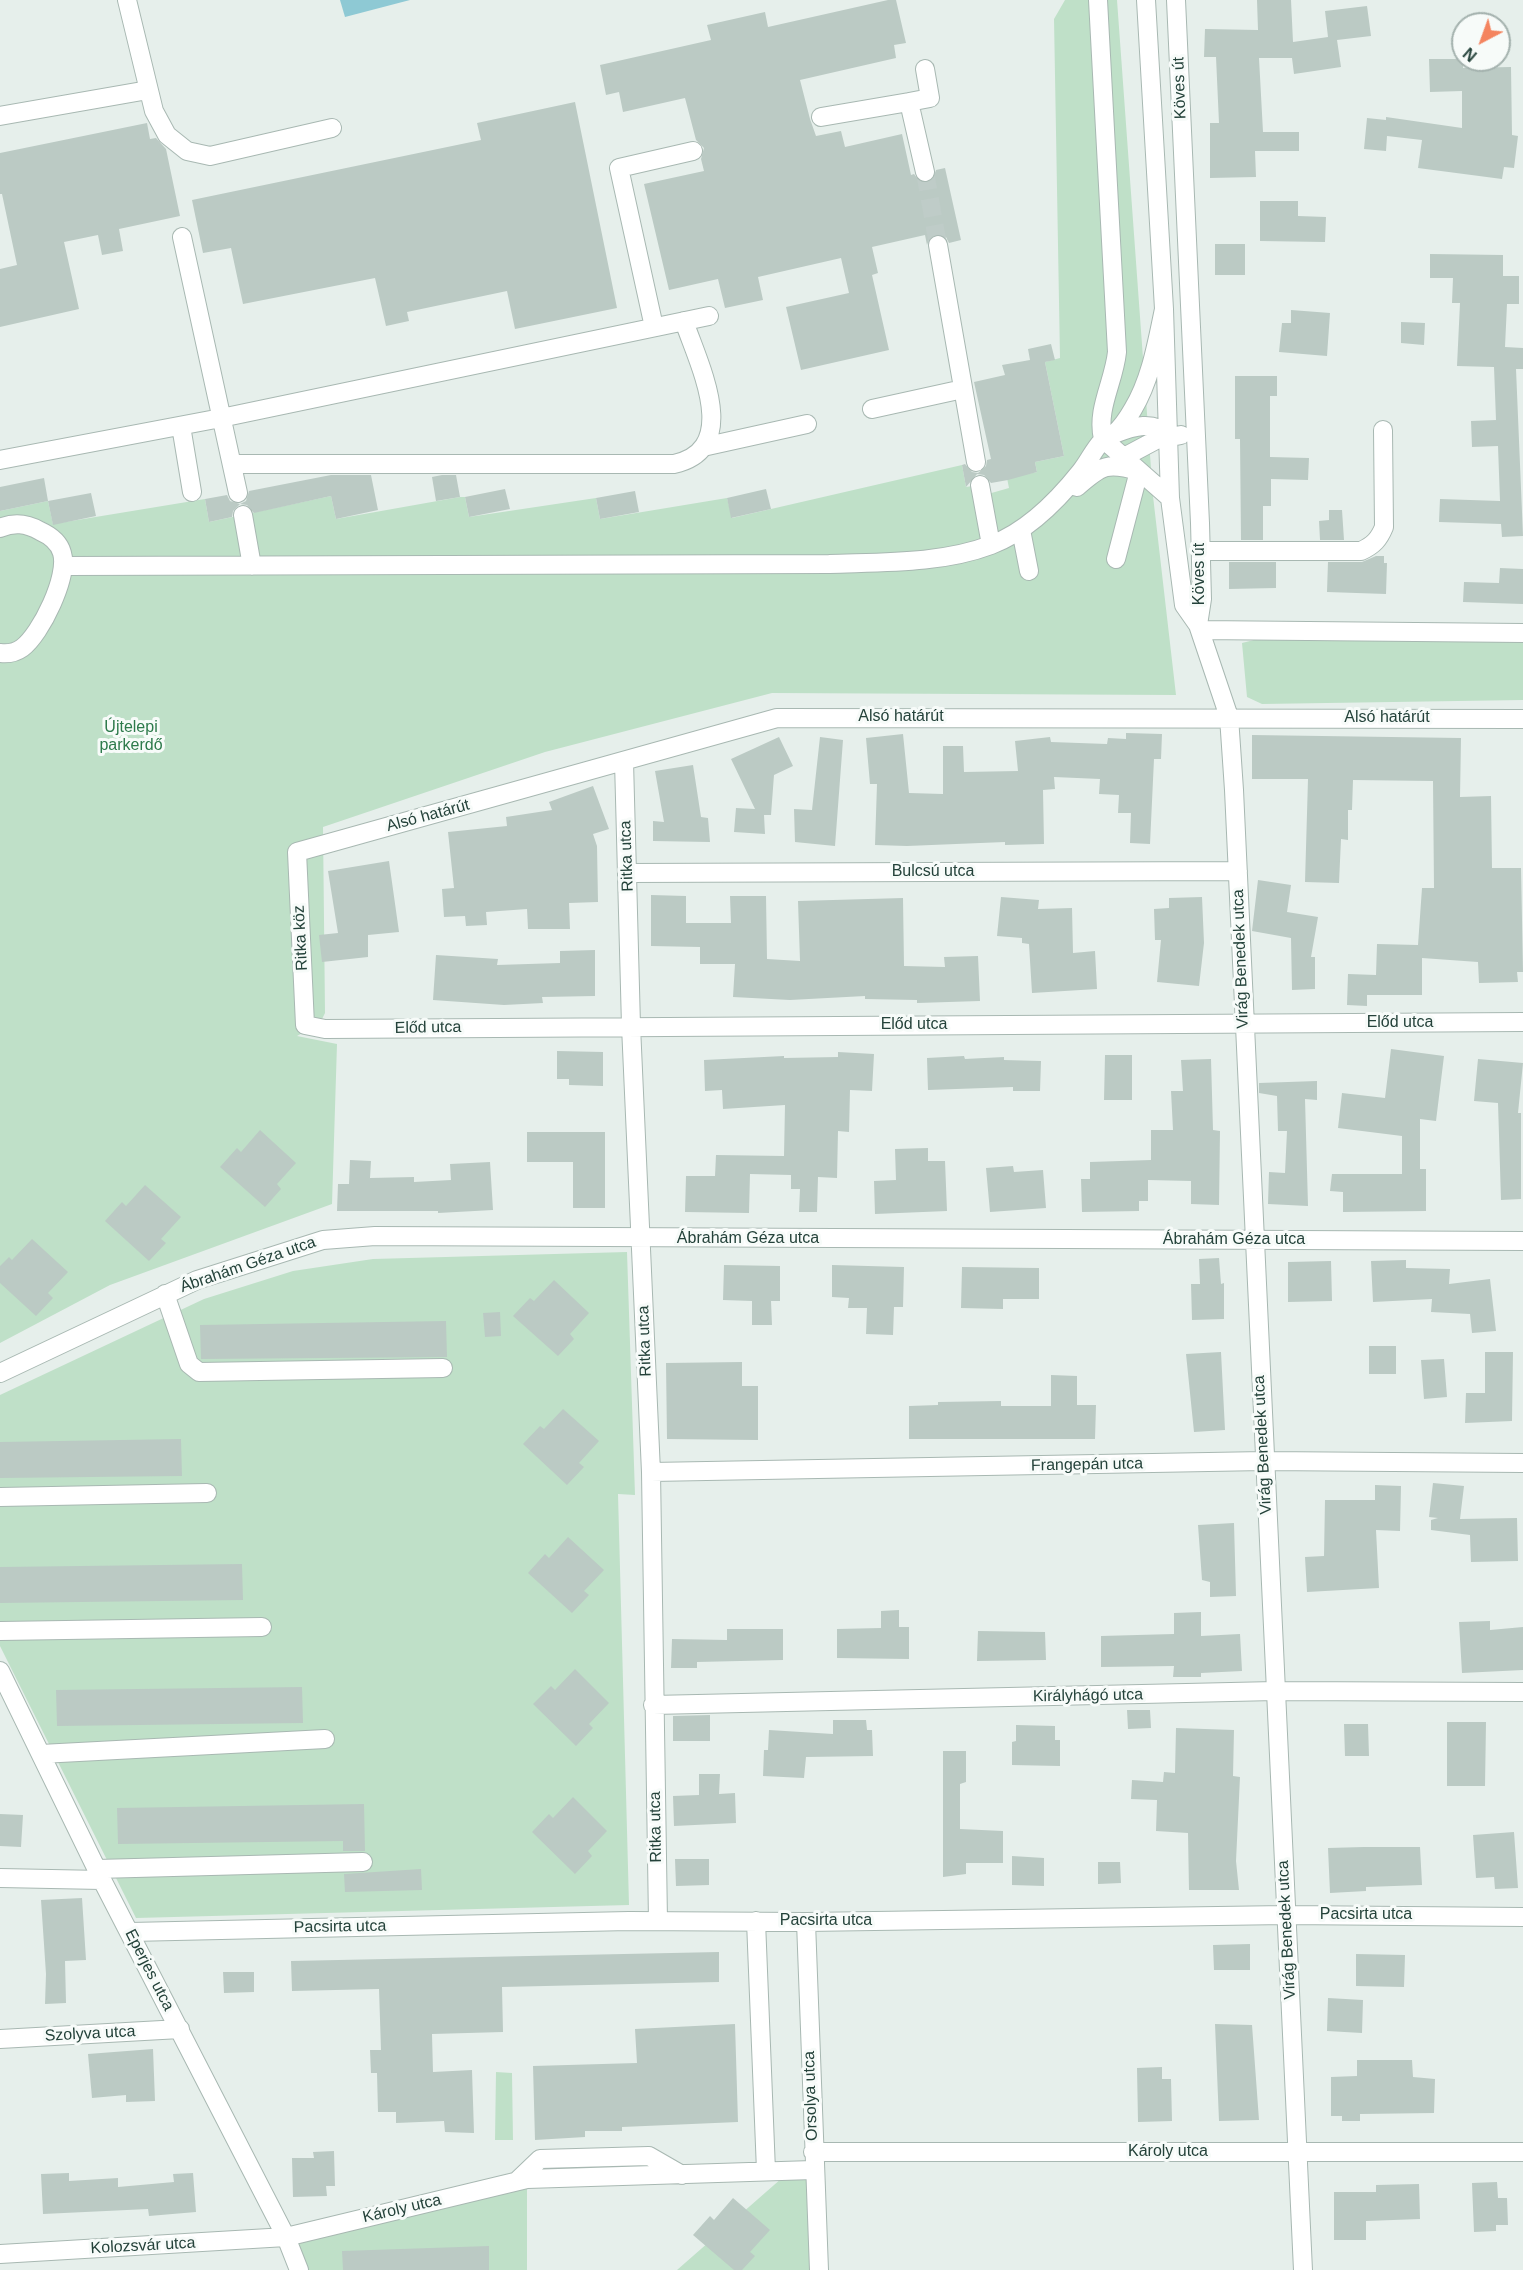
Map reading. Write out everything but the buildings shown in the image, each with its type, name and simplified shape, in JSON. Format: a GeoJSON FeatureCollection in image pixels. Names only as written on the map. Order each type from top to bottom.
{"type":"FeatureCollection","features":[{"type":"Feature","properties":{"kind":"street"},"geometry":{"type":"LineString","coordinates":[[127,0],[156,117],[167,135],[187,151],[210,156],[332,128]]}},
{"type":"Feature","properties":{"kind":"street"},"geometry":{"type":"LineString","coordinates":[[1098,0],[1117,352],[1113,376],[1103,405],[1109,437],[1124,457],[1170,498]]}},
{"type":"Feature","properties":{"kind":"street","name":"Köves út"},"geometry":{"type":"LineString","coordinates":[[1146,0],[1164,309],[1170,436],[1170,498],[1184,605],[1199,627]]}},
{"type":"Feature","properties":{"kind":"street","name":"Köves út"},"geometry":{"type":"LineString","coordinates":[[1176,0],[1201,551],[1202,599],[1199,627]]}},
{"type":"Feature","properties":{"kind":"street"},"geometry":{"type":"LineString","coordinates":[[821,117],[930,98],[925,69]]}},
{"type":"Feature","properties":{"kind":"street"},"geometry":{"type":"LineString","coordinates":[[0,116],[148,90]]}},
{"type":"Feature","properties":{"kind":"street"},"geometry":{"type":"LineString","coordinates":[[909,102],[925,172]]}},
{"type":"Feature","properties":{"kind":"street"},"geometry":{"type":"LineString","coordinates":[[654,327],[619,168],[693,151]]}},
{"type":"Feature","properties":{"kind":"street"},"geometry":{"type":"LineString","coordinates":[[182,237],[238,493]]}},
{"type":"Feature","properties":{"kind":"street"},"geometry":{"type":"LineString","coordinates":[[938,245],[976,462]]}},
{"type":"Feature","properties":{"kind":"street"},"geometry":{"type":"LineString","coordinates":[[64,566],[829,564],[931,557],[991,545],[1021,530],[1055,500],[1133,410],[1153,358],[1164,309]]}},
{"type":"Feature","properties":{"kind":"street"},"geometry":{"type":"LineString","coordinates":[[0,460],[221,418],[709,316]]}},
{"type":"Feature","properties":{"kind":"street"},"geometry":{"type":"LineString","coordinates":[[232,465],[674,464],[690,459],[703,447],[712,423],[712,407],[684,321]]}},
{"type":"Feature","properties":{"kind":"street"},"geometry":{"type":"LineString","coordinates":[[872,409],[963,389]]}},
{"type":"Feature","properties":{"kind":"street"},"geometry":{"type":"LineString","coordinates":[[703,447],[807,424]]}},
{"type":"Feature","properties":{"kind":"street"},"geometry":{"type":"LineString","coordinates":[[1109,437],[1134,427],[1152,425],[1170,436]]}},
{"type":"Feature","properties":{"kind":"street"},"geometry":{"type":"LineString","coordinates":[[181,426],[192,492]]}},
{"type":"Feature","properties":{"kind":"street"},"geometry":{"type":"LineString","coordinates":[[1201,551],[1361,551],[1369,547],[1379,540],[1384,527],[1383,430]]}},
{"type":"Feature","properties":{"kind":"street"},"geometry":{"type":"LineString","coordinates":[[1124,457],[1156,440],[1194,434]]}},
{"type":"Feature","properties":{"kind":"street"},"geometry":{"type":"LineString","coordinates":[[1055,500],[1066,495],[1096,471],[1114,464],[1139,471]]}},
{"type":"Feature","properties":{"kind":"street"},"geometry":{"type":"LineString","coordinates":[[1116,559],[1139,471]]}},
{"type":"Feature","properties":{"kind":"street"},"geometry":{"type":"LineString","coordinates":[[981,485],[991,545]]}},
{"type":"Feature","properties":{"kind":"street"},"geometry":{"type":"LineString","coordinates":[[243,515],[252,566]]}},
{"type":"Feature","properties":{"kind":"street"},"geometry":{"type":"LineString","coordinates":[[0,528],[22,524],[40,531],[60,546],[64,566],[52,602],[35,634],[17,651],[0,653]]}},
{"type":"Feature","properties":{"kind":"street"},"geometry":{"type":"LineString","coordinates":[[1021,530],[1029,571]]}},
{"type":"Feature","properties":{"kind":"street"},"geometry":{"type":"LineString","coordinates":[[1199,627],[1523,633]]}},
{"type":"Feature","properties":{"kind":"street","name":"Virág Benedek utca"},"geometry":{"type":"LineString","coordinates":[[1199,627],[1229,717],[1303,2270]]}},
{"type":"Feature","properties":{"kind":"street","name":"Alsó határút"},"geometry":{"type":"LineString","coordinates":[[297,852],[777,718],[1523,719]]}},
{"type":"Feature","properties":{"kind":"street","name":"Ritka utca"},"geometry":{"type":"LineString","coordinates":[[624,761],[631,1026],[651,1473],[658,1921]]}},
{"type":"Feature","properties":{"kind":"street","name":"Ritka köz"},"geometry":{"type":"LineString","coordinates":[[297,852],[305,1025]]}},
{"type":"Feature","properties":{"kind":"street","name":"Bulcsú utca"},"geometry":{"type":"LineString","coordinates":[[628,873],[1238,871]]}},
{"type":"Feature","properties":{"kind":"street","name":"Előd utca"},"geometry":{"type":"LineString","coordinates":[[305,1025],[325,1029],[1523,1022]]}},
{"type":"Feature","properties":{"kind":"street","name":"Ábrahám Géza utca"},"geometry":{"type":"LineString","coordinates":[[0,1373],[207,1276],[323,1240],[375,1236],[641,1239],[1523,1241]]}},
{"type":"Feature","properties":{"kind":"street"},"geometry":{"type":"LineString","coordinates":[[165,1294],[189,1364],[199,1372],[442,1368]]}},
{"type":"Feature","properties":{"kind":"street","name":"Frangepán utca"},"geometry":{"type":"LineString","coordinates":[[651,1473],[1264,1461],[1523,1463]]}},
{"type":"Feature","properties":{"kind":"street"},"geometry":{"type":"LineString","coordinates":[[0,1497],[207,1493]]}},
{"type":"Feature","properties":{"kind":"street"},"geometry":{"type":"LineString","coordinates":[[0,1632],[262,1627]]}},
{"type":"Feature","properties":{"kind":"street","name":"Eperjes utca"},"geometry":{"type":"LineString","coordinates":[[0,1671],[99,1874],[286,2237],[299,2270]]}},
{"type":"Feature","properties":{"kind":"street","name":"Királyhágó utca"},"geometry":{"type":"LineString","coordinates":[[653,1705],[1275,1691],[1523,1692]]}},
{"type":"Feature","properties":{"kind":"street"},"geometry":{"type":"LineString","coordinates":[[41,1754],[325,1739]]}},
{"type":"Feature","properties":{"kind":"street"},"geometry":{"type":"LineString","coordinates":[[0,1878],[363,1862]]}},
{"type":"Feature","properties":{"kind":"street","name":"Pacsirta utca"},"geometry":{"type":"LineString","coordinates":[[130,1932],[658,1921],[807,1922],[1286,1915],[1523,1917]]}},
{"type":"Feature","properties":{"kind":"street"},"geometry":{"type":"LineString","coordinates":[[756,1921],[766,2171]]}},
{"type":"Feature","properties":{"kind":"street","name":"Orsolya utca"},"geometry":{"type":"LineString","coordinates":[[807,1922],[813,2161],[819,2270]]}},
{"type":"Feature","properties":{"kind":"street","name":"Szolyva utca"},"geometry":{"type":"LineString","coordinates":[[0,2039],[180,2030]]}},
{"type":"Feature","properties":{"kind":"street","name":"Károly utca"},"geometry":{"type":"LineString","coordinates":[[286,2237],[517,2181],[766,2171],[813,2161],[1296,2151],[1523,2152]]}},
{"type":"Feature","properties":{"kind":"street","name":"Kolozsvár utca"},"geometry":{"type":"LineString","coordinates":[[0,2254],[286,2237]]}},
{"type":"Feature","properties":{"kind":"green space","name":"Újtelepi parkerdő"},"geometry":{"type":"Polygon","coordinates":[[[1065,0],[1117,0],[1153,496],[1176,695],[772,693],[545,752],[323,827],[325,1013],[320,1023],[297,1036],[337,1044],[332,1204],[110,1285],[0,1343],[0,511],[48,501],[53,524],[205,499],[209,522],[331,496],[336,519],[465,497],[469,517],[596,498],[600,519],[727,498],[732,518],[962,465],[966,487],[985,484],[988,494],[1009,488],[1007,478],[1037,472],[1035,462],[1064,456],[1045,362],[1060,358],[1054,19],[1065,0]]]}},
{"type":"Feature","properties":{"kind":"green space"},"geometry":{"type":"Polygon","coordinates":[[[1523,639],[1523,700],[1262,704],[1247,697],[1242,643],[1254,640],[1523,639]]]}},
{"type":"Feature","properties":{"kind":"green space"},"geometry":{"type":"Polygon","coordinates":[[[627,1252],[635,1495],[618,1494],[629,1905],[136,1918],[0,1646],[0,1395],[204,1299],[293,1271],[373,1259],[627,1252]]]}},
{"type":"Feature","properties":{"kind":"green space"},"geometry":{"type":"Polygon","coordinates":[[[496,2072],[512,2073],[513,2140],[495,2140],[496,2072]]]}},
{"type":"Feature","properties":{"kind":"green space"},"geometry":{"type":"Polygon","coordinates":[[[813,2170],[818,2270],[677,2270],[790,2171],[813,2170]]]}},
{"type":"Feature","properties":{"kind":"green space"},"geometry":{"type":"Polygon","coordinates":[[[527,2179],[527,2270],[299,2270],[286,2237],[527,2179]]]}},
{"type":"Feature","properties":{"kind":"water"},"geometry":{"type":"Polygon","coordinates":[[[340,0],[410,0],[345,17],[340,0]]]}},
{"type":"Feature","properties":{"kind":"tunnel"},"geometry":{"type":"LineString","coordinates":[[925,172],[938,245]]}}]}
